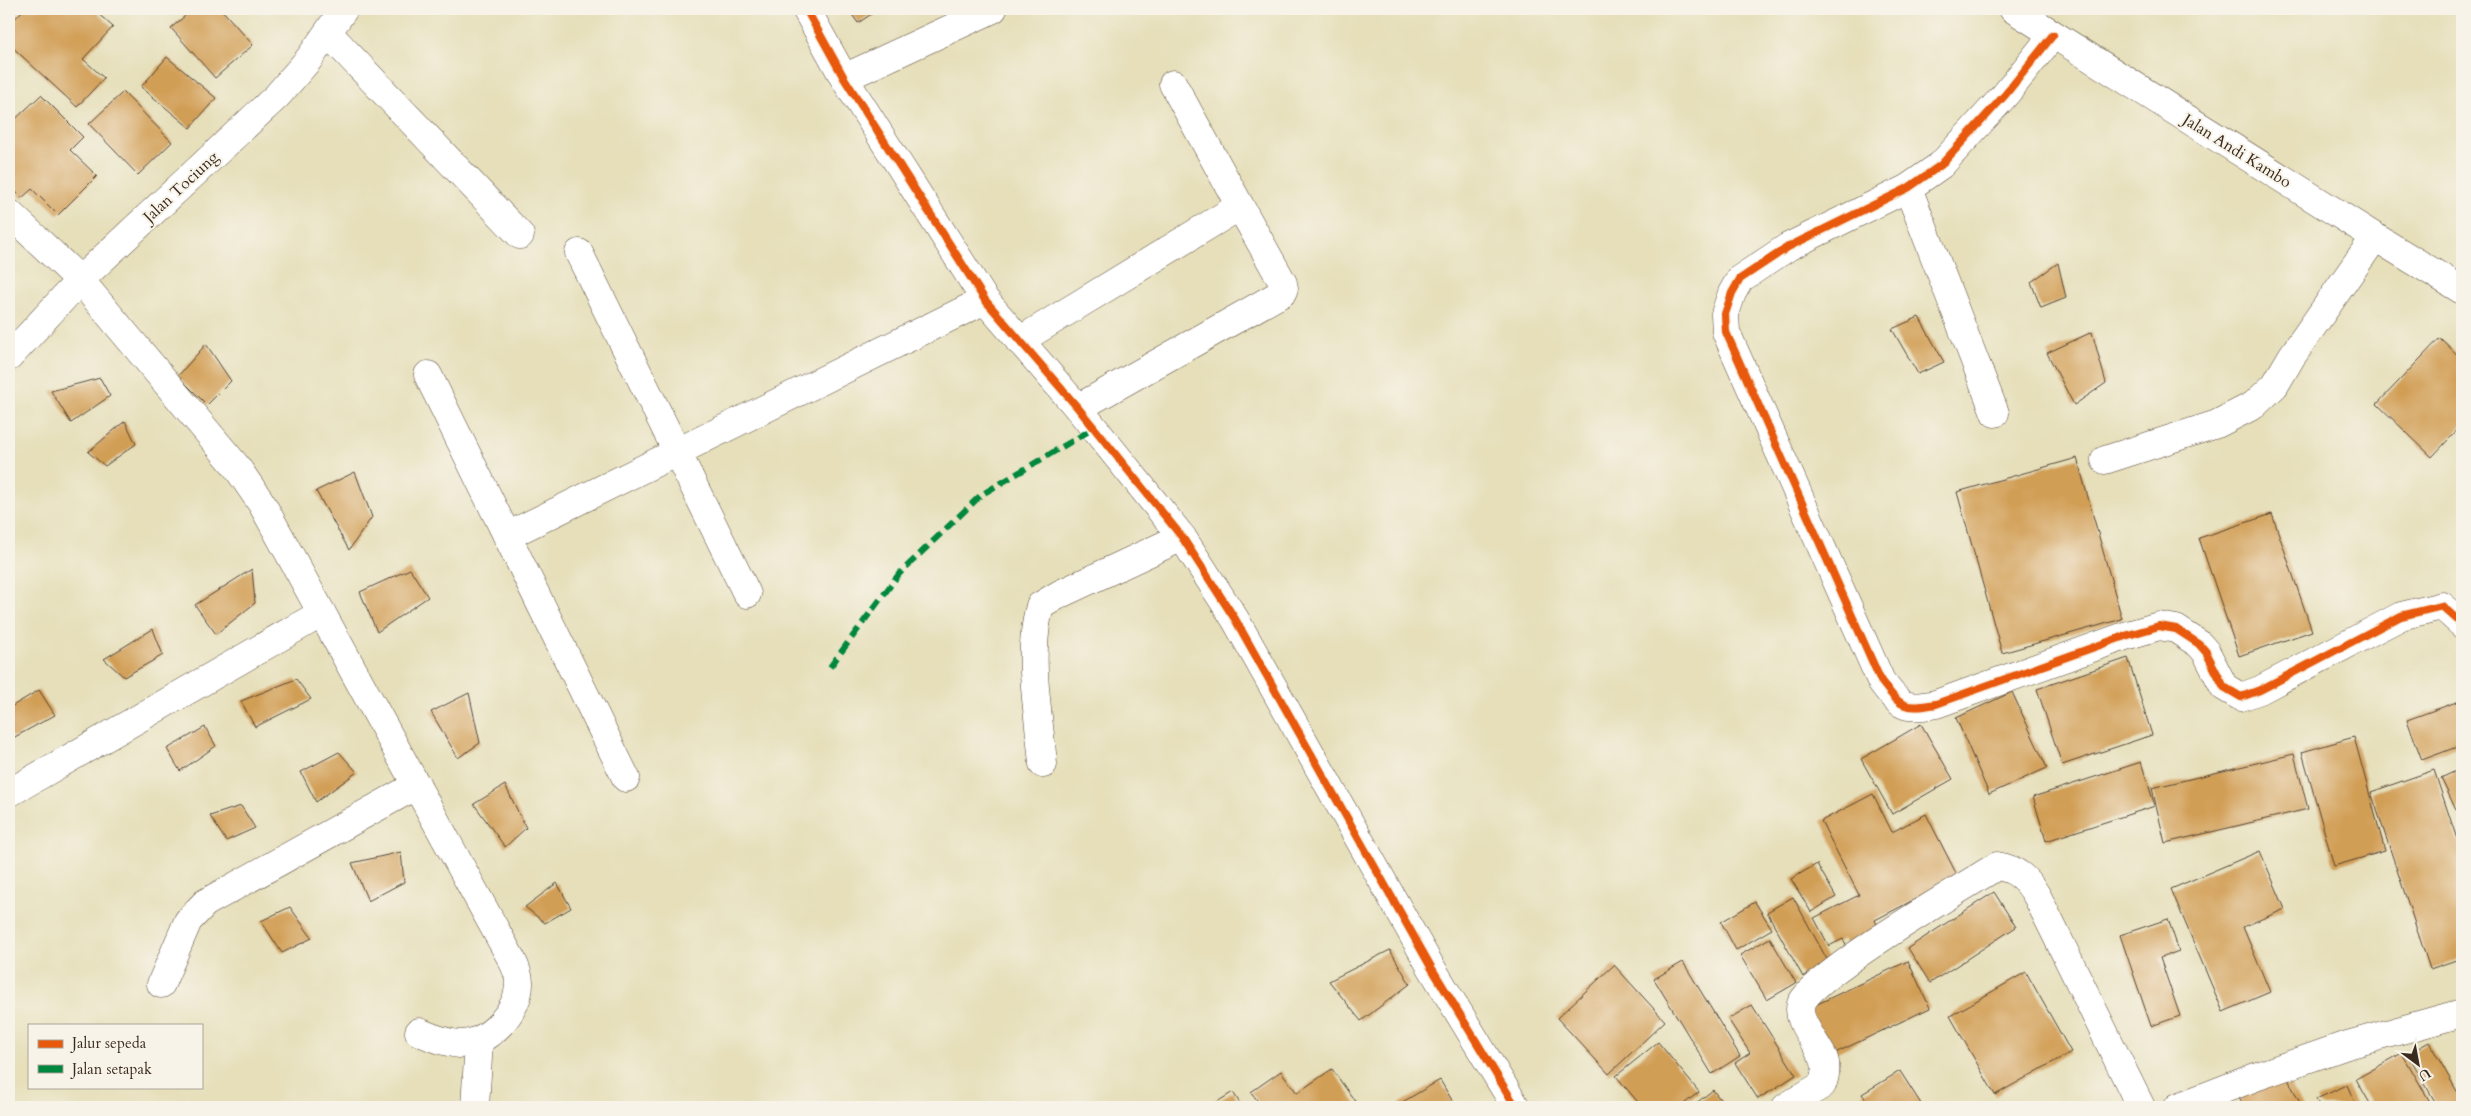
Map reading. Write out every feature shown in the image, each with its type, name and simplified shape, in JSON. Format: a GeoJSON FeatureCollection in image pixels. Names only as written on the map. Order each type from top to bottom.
{"type":"FeatureCollection","features":[{"type":"Feature","properties":{"kind":"street","name":"Jalan Tociung"},"geometry":{"type":"LineString","coordinates":[[9,357],[80,280],[277,96],[309,59],[344,9]]}},
{"type":"Feature","properties":{"kind":"street"},"geometry":{"type":"LineString","coordinates":[[806,9],[844,78],[985,300],[1078,408],[1182,538],[1235,619],[1431,967],[1516,1107]]}},
{"type":"Feature","properties":{"kind":"street"},"geometry":{"type":"LineString","coordinates":[[844,78],[993,9]]}},
{"type":"Feature","properties":{"kind":"street","name":"Jalan Andi Kambo"},"geometry":{"type":"LineString","coordinates":[[2013,9],[2462,290]]}},
{"type":"Feature","properties":{"kind":"street"},"geometry":{"type":"LineString","coordinates":[[328,33],[520,235]]}},
{"type":"Feature","properties":{"kind":"street"},"geometry":{"type":"LineString","coordinates":[[2052,35],[2005,96],[1947,158],[1908,188],[1788,247],[1740,279],[1732,293],[1725,314],[1726,332],[1881,681],[1897,701],[1913,709],[1936,704],[2159,626],[2176,629],[2199,644],[2206,652],[2224,686],[2241,697],[2260,690],[2401,616],[2442,606],[2462,624]]}},
{"type":"Feature","properties":{"kind":"street"},"geometry":{"type":"LineString","coordinates":[[1078,408],[1282,293],[1284,288],[1283,283],[1173,84]]}},
{"type":"Feature","properties":{"kind":"street"},"geometry":{"type":"LineString","coordinates":[[1908,188],[1995,413]]}},
{"type":"Feature","properties":{"kind":"street"},"geometry":{"type":"LineString","coordinates":[[1019,341],[1240,206]]}},
{"type":"Feature","properties":{"kind":"street"},"geometry":{"type":"LineString","coordinates":[[9,213],[80,280],[236,466],[282,538],[512,960],[520,981],[517,998],[505,1018],[494,1030],[479,1041],[461,1044],[439,1040],[420,1032]]}},
{"type":"Feature","properties":{"kind":"street"},"geometry":{"type":"LineString","coordinates":[[2106,460],[2217,424],[2254,404],[2275,385],[2292,356],[2375,237]]}},
{"type":"Feature","properties":{"kind":"street"},"geometry":{"type":"LineString","coordinates":[[579,253],[747,594]]}},
{"type":"Feature","properties":{"kind":"street"},"geometry":{"type":"LineString","coordinates":[[507,536],[985,300]]}},
{"type":"Feature","properties":{"kind":"street"},"geometry":{"type":"LineString","coordinates":[[428,375],[626,778]]}},
{"type":"Feature","properties":{"kind":"street"},"geometry":{"type":"LineString","coordinates":[[1043,764],[1033,648],[1034,628],[1040,606],[1060,594],[1182,538]]}},
{"type":"Feature","properties":{"kind":"street"},"geometry":{"type":"LineString","coordinates":[[9,793],[322,613]]}},
{"type":"Feature","properties":{"kind":"street"},"geometry":{"type":"LineString","coordinates":[[161,984],[188,921],[205,903],[417,785]]}},
{"type":"Feature","properties":{"kind":"street"},"geometry":{"type":"LineString","coordinates":[[1786,1107],[1822,1085],[1825,1077],[1824,1060],[1801,1014],[1800,1005],[1808,993],[1871,945],[1997,866],[2016,872],[2027,880],[2037,896],[2141,1107]]}},
{"type":"Feature","properties":{"kind":"street"},"geometry":{"type":"LineString","coordinates":[[2178,1107],[2258,1076],[2344,1046],[2462,1014]]}},
{"type":"Feature","properties":{"kind":"street"},"geometry":{"type":"LineString","coordinates":[[475,1107],[479,1041]]}},
{"type":"Feature","properties":{"kind":"building"},"geometry":{"type":"Polygon","coordinates":[[[24,9],[93,9],[113,27],[83,59],[104,78],[77,107],[9,44],[9,25],[24,9]]]}},
{"type":"Feature","properties":{"kind":"building"},"geometry":{"type":"Polygon","coordinates":[[[193,9],[221,9],[253,45],[215,78],[171,28],[193,9]]]}},
{"type":"Feature","properties":{"kind":"building"},"geometry":{"type":"Polygon","coordinates":[[[848,9],[879,9],[858,23],[848,9]]]}},
{"type":"Feature","properties":{"kind":"building"},"geometry":{"type":"Polygon","coordinates":[[[167,57],[216,98],[190,128],[141,87],[167,57]]]}},
{"type":"Feature","properties":{"kind":"building"},"geometry":{"type":"Polygon","coordinates":[[[123,92],[172,142],[138,175],[89,124],[123,92]]]}},
{"type":"Feature","properties":{"kind":"building"},"geometry":{"type":"Polygon","coordinates":[[[41,95],[83,137],[70,150],[97,176],[58,215],[32,189],[22,198],[9,185],[9,125],[41,95]]]}},
{"type":"Feature","properties":{"kind":"building"},"geometry":{"type":"Polygon","coordinates":[[[2058,263],[2066,298],[2041,308],[2031,282],[2058,263]]]}},
{"type":"Feature","properties":{"kind":"building"},"geometry":{"type":"Polygon","coordinates":[[[1919,317],[1944,362],[1918,374],[1892,329],[1919,317]]]}},
{"type":"Feature","properties":{"kind":"building"},"geometry":{"type":"Polygon","coordinates":[[[2092,332],[2106,383],[2074,405],[2047,353],[2092,332]]]}},
{"type":"Feature","properties":{"kind":"building"},"geometry":{"type":"Polygon","coordinates":[[[2440,338],[2462,359],[2462,425],[2432,457],[2377,404],[2440,338]]]}},
{"type":"Feature","properties":{"kind":"building"},"geometry":{"type":"Polygon","coordinates":[[[206,344],[231,381],[207,405],[178,376],[206,344]]]}},
{"type":"Feature","properties":{"kind":"building"},"geometry":{"type":"Polygon","coordinates":[[[100,378],[110,396],[71,423],[51,391],[100,378]]]}},
{"type":"Feature","properties":{"kind":"building"},"geometry":{"type":"Polygon","coordinates":[[[125,421],[136,444],[105,466],[88,452],[125,421]]]}},
{"type":"Feature","properties":{"kind":"building"},"geometry":{"type":"Polygon","coordinates":[[[2077,458],[2122,619],[2002,653],[1957,492],[2077,458]]]}},
{"type":"Feature","properties":{"kind":"building"},"geometry":{"type":"Polygon","coordinates":[[[355,472],[372,517],[349,550],[316,491],[355,472]]]}},
{"type":"Feature","properties":{"kind":"building"},"geometry":{"type":"Polygon","coordinates":[[[2272,514],[2312,631],[2239,656],[2199,538],[2272,514]]]}},
{"type":"Feature","properties":{"kind":"building"},"geometry":{"type":"Polygon","coordinates":[[[252,569],[255,603],[216,634],[195,605],[252,569]]]}},
{"type":"Feature","properties":{"kind":"building"},"geometry":{"type":"Polygon","coordinates":[[[410,569],[428,597],[377,632],[360,592],[410,569]]]}},
{"type":"Feature","properties":{"kind":"building"},"geometry":{"type":"Polygon","coordinates":[[[153,629],[163,655],[124,677],[104,659],[153,629]]]}},
{"type":"Feature","properties":{"kind":"building"},"geometry":{"type":"Polygon","coordinates":[[[2128,658],[2152,735],[2062,765],[2037,689],[2128,658]]]}},
{"type":"Feature","properties":{"kind":"building"},"geometry":{"type":"Polygon","coordinates":[[[296,679],[311,699],[255,727],[241,701],[296,679]]]}},
{"type":"Feature","properties":{"kind":"building"},"geometry":{"type":"Polygon","coordinates":[[[39,690],[55,715],[13,738],[9,733],[9,708],[39,690]]]}},
{"type":"Feature","properties":{"kind":"building"},"geometry":{"type":"Polygon","coordinates":[[[2012,692],[2047,768],[1989,794],[1956,718],[2012,692]]]}},
{"type":"Feature","properties":{"kind":"building"},"geometry":{"type":"Polygon","coordinates":[[[469,693],[480,743],[458,758],[431,712],[469,693]]]}},
{"type":"Feature","properties":{"kind":"building"},"geometry":{"type":"Polygon","coordinates":[[[2462,700],[2462,745],[2422,760],[2407,720],[2462,700]]]}},
{"type":"Feature","properties":{"kind":"building"},"geometry":{"type":"Polygon","coordinates":[[[1921,724],[1953,779],[1892,814],[1861,759],[1921,724]]]}},
{"type":"Feature","properties":{"kind":"building"},"geometry":{"type":"Polygon","coordinates":[[[205,727],[216,746],[180,771],[167,749],[205,727]]]}},
{"type":"Feature","properties":{"kind":"building"},"geometry":{"type":"Polygon","coordinates":[[[2354,737],[2385,851],[2334,866],[2302,752],[2354,737]]]}},
{"type":"Feature","properties":{"kind":"building"},"geometry":{"type":"Polygon","coordinates":[[[339,752],[357,772],[316,802],[301,772],[339,752]]]}},
{"type":"Feature","properties":{"kind":"building"},"geometry":{"type":"Polygon","coordinates":[[[2294,754],[2308,809],[2165,843],[2152,788],[2294,754]]]}},
{"type":"Feature","properties":{"kind":"building"},"geometry":{"type":"Polygon","coordinates":[[[2141,762],[2155,806],[2046,841],[2033,797],[2141,762]]]}},
{"type":"Feature","properties":{"kind":"building"},"geometry":{"type":"Polygon","coordinates":[[[2462,768],[2462,807],[2456,810],[2441,778],[2462,768]]]}},
{"type":"Feature","properties":{"kind":"building"},"geometry":{"type":"Polygon","coordinates":[[[2434,770],[2462,854],[2462,958],[2430,969],[2371,792],[2434,770]]]}},
{"type":"Feature","properties":{"kind":"building"},"geometry":{"type":"Polygon","coordinates":[[[505,785],[526,828],[505,847],[474,804],[505,785]]]}},
{"type":"Feature","properties":{"kind":"building"},"geometry":{"type":"Polygon","coordinates":[[[1873,794],[1892,832],[1926,814],[1958,877],[1875,920],[1880,931],[1848,948],[1843,939],[1829,946],[1814,918],[1859,895],[1821,821],[1873,794]]]}},
{"type":"Feature","properties":{"kind":"building"},"geometry":{"type":"Polygon","coordinates":[[[241,806],[255,828],[226,841],[210,816],[241,806]]]}},
{"type":"Feature","properties":{"kind":"building"},"geometry":{"type":"Polygon","coordinates":[[[2260,851],[2285,909],[2243,927],[2270,992],[2223,1012],[2171,889],[2260,851]]]}},
{"type":"Feature","properties":{"kind":"building"},"geometry":{"type":"Polygon","coordinates":[[[401,852],[404,882],[368,901],[352,863],[401,852]]]}},
{"type":"Feature","properties":{"kind":"building"},"geometry":{"type":"Polygon","coordinates":[[[1817,864],[1836,897],[1811,912],[1791,879],[1817,864]]]}},
{"type":"Feature","properties":{"kind":"building"},"geometry":{"type":"Polygon","coordinates":[[[557,883],[571,908],[545,923],[525,907],[557,883]]]}},
{"type":"Feature","properties":{"kind":"building"},"geometry":{"type":"Polygon","coordinates":[[[1994,892],[2016,927],[1930,983],[1908,948],[1994,892]]]}},
{"type":"Feature","properties":{"kind":"building"},"geometry":{"type":"Polygon","coordinates":[[[1793,897],[1829,963],[1803,977],[1767,912],[1793,897]]]}},
{"type":"Feature","properties":{"kind":"building"},"geometry":{"type":"Polygon","coordinates":[[[1755,902],[1772,929],[1736,950],[1721,922],[1755,902]]]}},
{"type":"Feature","properties":{"kind":"building"},"geometry":{"type":"Polygon","coordinates":[[[290,907],[312,938],[282,953],[261,921],[290,907]]]}},
{"type":"Feature","properties":{"kind":"building"},"geometry":{"type":"Polygon","coordinates":[[[2168,919],[2179,951],[2160,958],[2180,1016],[2151,1026],[2120,935],[2168,919]]]}},
{"type":"Feature","properties":{"kind":"building"},"geometry":{"type":"Polygon","coordinates":[[[1770,938],[1796,983],[1767,1000],[1740,955],[1770,938]]]}},
{"type":"Feature","properties":{"kind":"building"},"geometry":{"type":"Polygon","coordinates":[[[1390,950],[1410,984],[1361,1021],[1329,981],[1390,950]]]}},
{"type":"Feature","properties":{"kind":"building"},"geometry":{"type":"Polygon","coordinates":[[[1908,961],[1930,1008],[1831,1055],[1809,1008],[1908,961]]]}},
{"type":"Feature","properties":{"kind":"building"},"geometry":{"type":"Polygon","coordinates":[[[1683,962],[1740,1056],[1712,1074],[1654,979],[1683,962]]]}},
{"type":"Feature","properties":{"kind":"building"},"geometry":{"type":"Polygon","coordinates":[[[1614,965],[1665,1021],[1609,1074],[1557,1018],[1614,965]]]}},
{"type":"Feature","properties":{"kind":"building"},"geometry":{"type":"Polygon","coordinates":[[[2026,972],[2071,1052],[1995,1095],[1950,1016],[2026,972]]]}},
{"type":"Feature","properties":{"kind":"building"},"geometry":{"type":"Polygon","coordinates":[[[1752,1005],[1796,1075],[1758,1099],[1735,1063],[1750,1053],[1728,1019],[1752,1005]]]}},
{"type":"Feature","properties":{"kind":"building"},"geometry":{"type":"Polygon","coordinates":[[[1658,1042],[1699,1092],[1680,1107],[1642,1107],[1616,1076],[1658,1042]]]}},
{"type":"Feature","properties":{"kind":"building"},"geometry":{"type":"Polygon","coordinates":[[[2429,1042],[2462,1100],[2462,1107],[2438,1107],[2408,1054],[2429,1042]]]}},
{"type":"Feature","properties":{"kind":"building"},"geometry":{"type":"Polygon","coordinates":[[[2402,1053],[2433,1107],[2372,1107],[2356,1079],[2402,1053]]]}},
{"type":"Feature","properties":{"kind":"building"},"geometry":{"type":"Polygon","coordinates":[[[1332,1069],[1359,1107],[1262,1107],[1251,1092],[1281,1071],[1297,1093],[1332,1069]]]}},
{"type":"Feature","properties":{"kind":"building"},"geometry":{"type":"Polygon","coordinates":[[[1900,1071],[1923,1107],[1871,1107],[1862,1094],[1900,1071]]]}},
{"type":"Feature","properties":{"kind":"building"},"geometry":{"type":"Polygon","coordinates":[[[2284,1071],[2302,1107],[2244,1107],[2237,1094],[2284,1071]]]}},
{"type":"Feature","properties":{"kind":"building"},"geometry":{"type":"Polygon","coordinates":[[[1440,1080],[1456,1107],[1394,1107],[1440,1080]]]}},
{"type":"Feature","properties":{"kind":"building"},"geometry":{"type":"Polygon","coordinates":[[[2347,1085],[2357,1107],[2320,1107],[2316,1099],[2347,1085]]]}},
{"type":"Feature","properties":{"kind":"building"},"geometry":{"type":"Polygon","coordinates":[[[1713,1090],[1726,1107],[1691,1107],[1713,1090]]]}},
{"type":"Feature","properties":{"kind":"building"},"geometry":{"type":"Polygon","coordinates":[[[1233,1092],[1242,1107],[1209,1107],[1233,1092]]]}},
{"type":"Feature","properties":{"kind":"marked path"},"geometry":{"type":"LineString","coordinates":[[830,667],[899,574],[981,495],[1094,428]]}},
{"type":"Feature","properties":{"kind":"cycle path"},"geometry":{"type":"LineString","coordinates":[[806,9],[844,78],[985,300],[1078,408],[1182,537],[1235,619],[1431,967],[1516,1107]]}},
{"type":"Feature","properties":{"kind":"cycle path"},"geometry":{"type":"LineString","coordinates":[[2053,35],[2005,95],[1941,165],[1908,188],[1788,247],[1740,279],[1732,293],[1725,314],[1726,332],[1881,681],[1893,696],[1904,704],[1916,707],[1936,704],[2125,636],[2159,626],[2176,629],[2199,644],[2206,652],[2224,687],[2241,697],[2260,690],[2401,616],[2442,606],[2462,624]]}}]}
